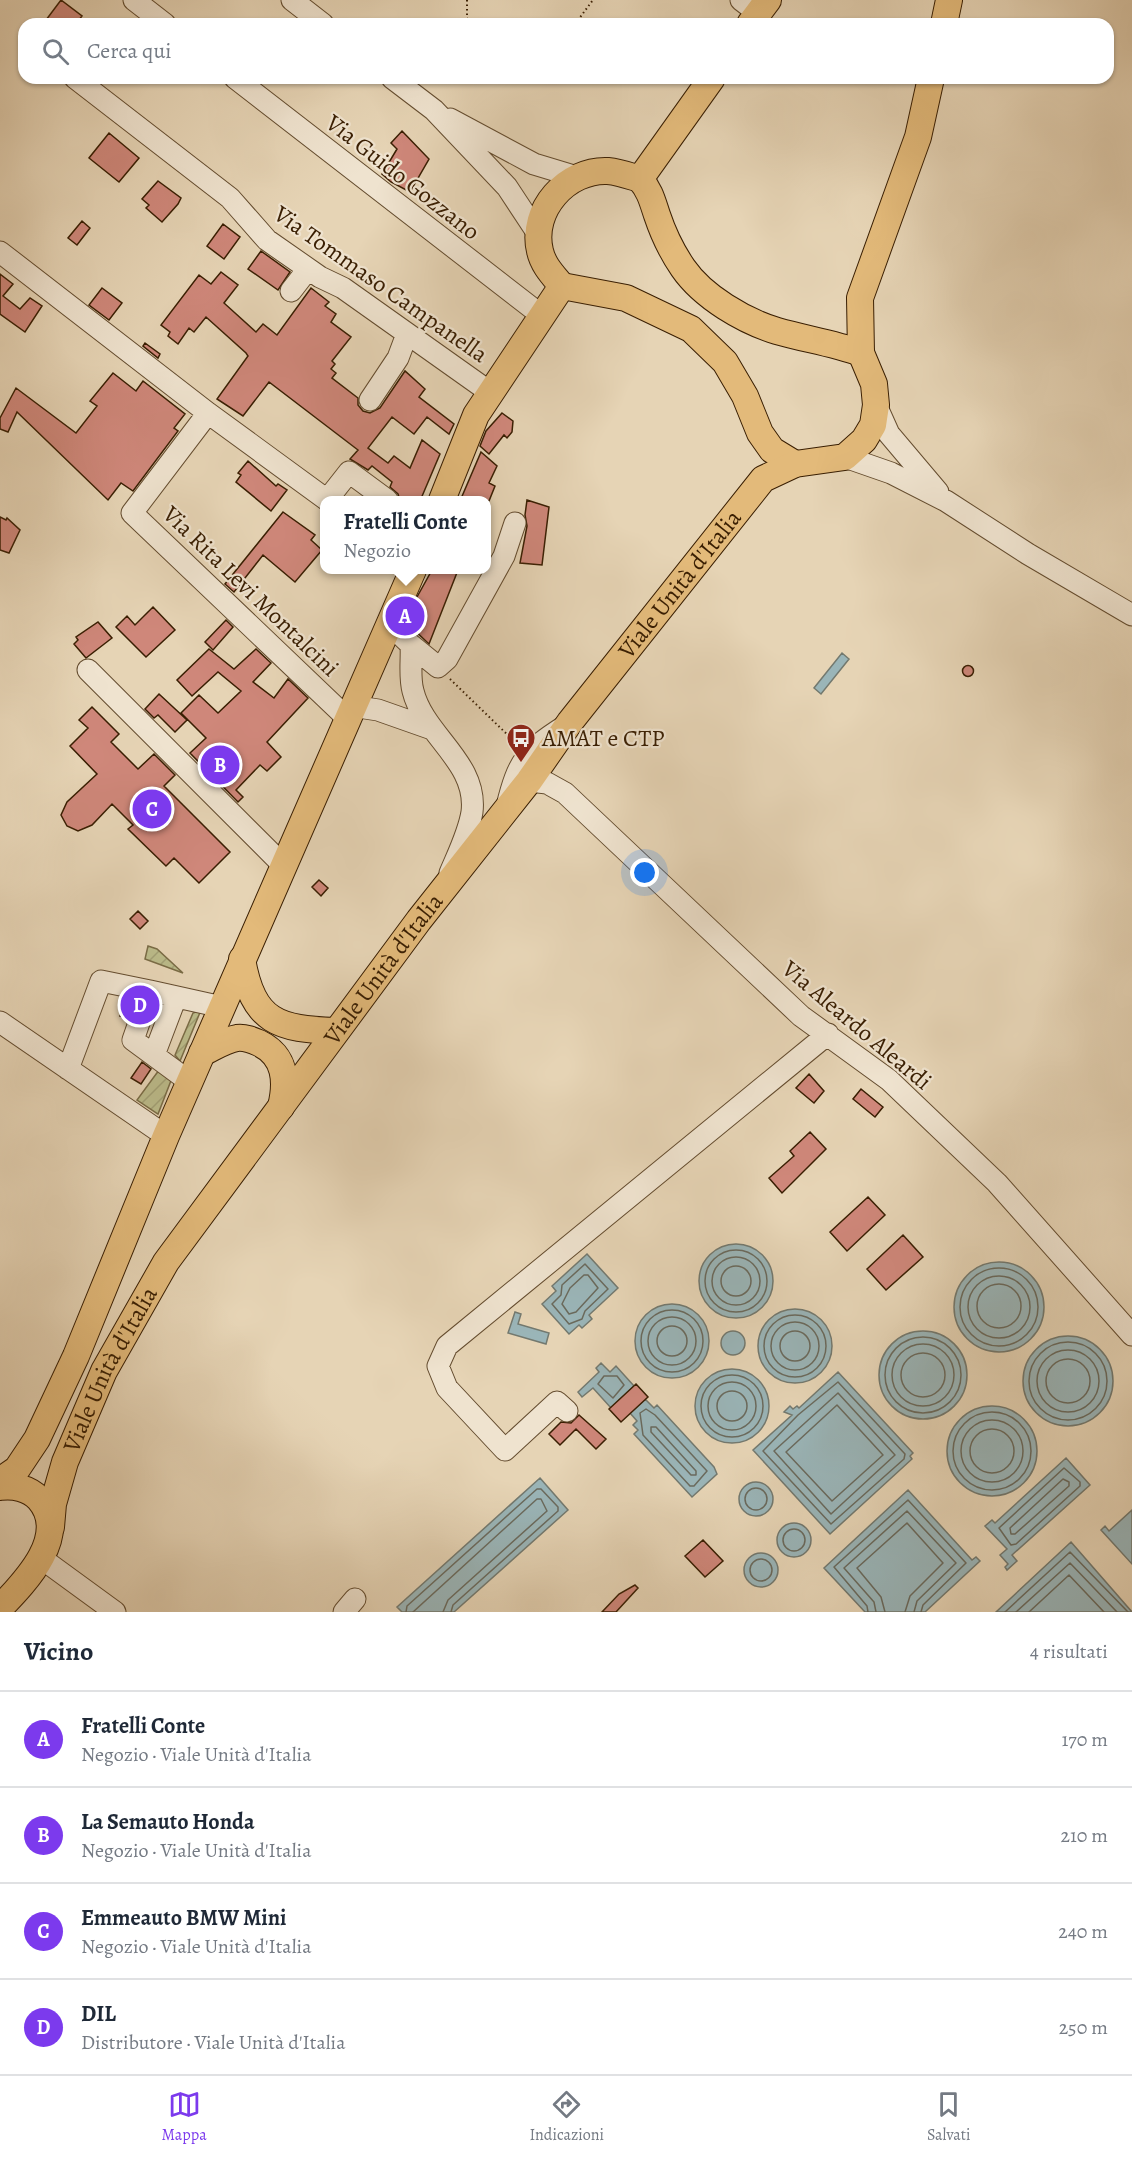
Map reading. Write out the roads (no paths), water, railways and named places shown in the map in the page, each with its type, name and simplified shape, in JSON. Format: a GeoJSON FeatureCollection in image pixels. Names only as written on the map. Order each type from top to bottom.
{"type":"FeatureCollection","features":[{"type":"Feature","properties":{"kind":"main road"},"geometry":{"type":"LineString","coordinates":[[945,18],[949,0]]}},
{"type":"Feature","properties":{"kind":"main road"},"geometry":{"type":"LineString","coordinates":[[640,178],[708,84]]}},
{"type":"Feature","properties":{"kind":"main road"},"geometry":{"type":"LineString","coordinates":[[845,457],[864,440],[873,425],[876,405],[874,384],[861,353],[860,298],[918,137],[930,84]]}},
{"type":"Feature","properties":{"kind":"main road"},"geometry":{"type":"LineString","coordinates":[[795,464],[772,450],[760,433],[745,396],[725,362],[691,329],[626,298],[562,286],[548,270],[540,252],[538,234],[545,207],[559,190],[577,177],[608,171],[640,178],[651,191],[657,216],[670,247],[684,270],[701,287],[735,312],[759,324],[861,353]]}},
{"type":"Feature","properties":{"kind":"main road"},"geometry":{"type":"LineString","coordinates":[[444,496],[476,415],[491,393],[534,310],[562,286]]}},
{"type":"Feature","properties":{"kind":"main road","name":"Viale Unità d'Italia"},"geometry":{"type":"LineString","coordinates":[[0,1608],[41,1558],[51,1527],[53,1504],[66,1462],[104,1371],[166,1262],[336,1031],[529,781],[570,722],[736,509],[763,480],[795,464],[845,457]]}},
{"type":"Feature","properties":{"kind":"main road","name":"Viale Unità d'Italia"},"geometry":{"type":"LineString","coordinates":[[0,1481],[17,1469],[37,1439],[76,1356],[166,1136],[411,574]]}},
{"type":"Feature","properties":{"kind":"main road"},"geometry":{"type":"LineString","coordinates":[[243,959],[254,997],[280,1024],[310,1031],[336,1031]]}},
{"type":"Feature","properties":{"kind":"main road"},"geometry":{"type":"LineString","coordinates":[[202,1053],[236,1038],[248,1038],[263,1045],[275,1054],[284,1073],[285,1091],[281,1107]]}},
{"type":"Feature","properties":{"kind":"main road"},"geometry":{"type":"LineString","coordinates":[[0,1487],[14,1485],[37,1497],[47,1511],[51,1527]]}},
{"type":"Feature","properties":{"kind":"street"},"geometry":{"type":"LineString","coordinates":[[134,0],[157,18]]}},
{"type":"Feature","properties":{"kind":"street"},"geometry":{"type":"LineString","coordinates":[[292,0],[315,18]]}},
{"type":"Feature","properties":{"kind":"street","name":"Via Tommaso Campanella"},"geometry":{"type":"LineString","coordinates":[[83,84],[230,198],[267,240],[308,269],[344,288],[491,393]]}},
{"type":"Feature","properties":{"kind":"street","name":"Via Guido Gozzano"},"geometry":{"type":"LineString","coordinates":[[243,84],[534,310]]}},
{"type":"Feature","properties":{"kind":"street"},"geometry":{"type":"LineString","coordinates":[[401,84],[434,110],[507,187],[538,234]]}},
{"type":"Feature","properties":{"kind":"street"},"geometry":{"type":"LineString","coordinates":[[434,110],[534,164],[577,177]]}},
{"type":"Feature","properties":{"kind":"street"},"geometry":{"type":"LineString","coordinates":[[414,203],[519,285],[534,310]]}},
{"type":"Feature","properties":{"kind":"street"},"geometry":{"type":"LineString","coordinates":[[0,252],[208,413],[322,496]]}},
{"type":"Feature","properties":{"kind":"street"},"geometry":{"type":"LineString","coordinates":[[291,291],[308,269]]}},
{"type":"Feature","properties":{"kind":"street"},"geometry":{"type":"LineString","coordinates":[[370,400],[398,358],[406,334]]}},
{"type":"Feature","properties":{"kind":"street"},"geometry":{"type":"LineString","coordinates":[[876,405],[889,434],[946,501]]}},
{"type":"Feature","properties":{"kind":"street","name":"Via Rita Levi Montalcini"},"geometry":{"type":"LineString","coordinates":[[208,413],[132,513],[349,712]]}},
{"type":"Feature","properties":{"kind":"street"},"geometry":{"type":"LineString","coordinates":[[845,457],[891,473],[946,501],[1028,554],[1132,615]]}},
{"type":"Feature","properties":{"kind":"street"},"geometry":{"type":"LineString","coordinates":[[330,496],[349,472],[380,496]]}},
{"type":"Feature","properties":{"kind":"street"},"geometry":{"type":"LineString","coordinates":[[388,623],[438,667],[447,659],[478,606],[504,556],[515,523]]}},
{"type":"Feature","properties":{"kind":"street"},"geometry":{"type":"LineString","coordinates":[[411,645],[413,691],[432,729],[454,755],[469,780],[472,812],[445,888]]}},
{"type":"Feature","properties":{"kind":"street"},"geometry":{"type":"LineString","coordinates":[[88,670],[283,865]]}},
{"type":"Feature","properties":{"kind":"street"},"geometry":{"type":"LineString","coordinates":[[349,712],[378,710],[432,729]]}},
{"type":"Feature","properties":{"kind":"street"},"geometry":{"type":"LineString","coordinates":[[506,810],[515,772],[537,744],[570,722]]}},
{"type":"Feature","properties":{"kind":"street","name":"Via Aleardo Aleardi"},"geometry":{"type":"LineString","coordinates":[[529,781],[548,783],[565,793],[801,1016],[889,1080],[997,1183],[1132,1335]]}},
{"type":"Feature","properties":{"kind":"street"},"geometry":{"type":"LineString","coordinates":[[68,1069],[101,981],[222,1007]]}},
{"type":"Feature","properties":{"kind":"street"},"geometry":{"type":"LineString","coordinates":[[150,991],[133,1040],[190,1082]]}},
{"type":"Feature","properties":{"kind":"street"},"geometry":{"type":"LineString","coordinates":[[153,1055],[176,997]]}},
{"type":"Feature","properties":{"kind":"street"},"geometry":{"type":"LineString","coordinates":[[0,1022],[166,1136]]}},
{"type":"Feature","properties":{"kind":"street"},"geometry":{"type":"LineString","coordinates":[[567,1411],[557,1402],[505,1450],[447,1388],[438,1366],[447,1346],[828,1034]]}},
{"type":"Feature","properties":{"kind":"street"},"geometry":{"type":"LineString","coordinates":[[41,1558],[115,1612]]}},
{"type":"Feature","properties":{"kind":"water"},"geometry":{"type":"Polygon","coordinates":[[[842,653],[849,659],[821,694],[814,688],[842,653]]]}},
{"type":"Feature","properties":{"kind":"water"},"geometry":{"type":"Polygon","coordinates":[[[736,1244],[757,1250],[767,1260],[773,1281],[767,1302],[757,1312],[736,1318],[715,1312],[705,1302],[699,1281],[705,1260],[715,1250],[736,1244]]]}},
{"type":"Feature","properties":{"kind":"water"},"geometry":{"type":"Polygon","coordinates":[[[587,1254],[618,1288],[589,1315],[592,1319],[582,1328],[579,1325],[569,1334],[542,1304],[556,1291],[552,1286],[587,1254]]]}},
{"type":"Feature","properties":{"kind":"water"},"geometry":{"type":"Polygon","coordinates":[[[999,1262],[1016,1266],[1031,1275],[1040,1290],[1044,1307],[1040,1324],[1031,1339],[1016,1348],[999,1352],[982,1348],[967,1339],[958,1324],[954,1307],[958,1290],[967,1275],[982,1266],[999,1262]]]}},
{"type":"Feature","properties":{"kind":"water"},"geometry":{"type":"Polygon","coordinates":[[[672,1304],[693,1310],[703,1320],[709,1341],[703,1362],[693,1372],[672,1378],[651,1372],[641,1362],[635,1341],[641,1320],[651,1310],[672,1304]]]}},
{"type":"Feature","properties":{"kind":"water"},"geometry":{"type":"Polygon","coordinates":[[[788,1309],[802,1309],[816,1315],[826,1325],[832,1339],[830,1360],[816,1377],[802,1383],[788,1383],[774,1377],[764,1367],[758,1353],[758,1339],[764,1325],[774,1315],[788,1309]]]}},
{"type":"Feature","properties":{"kind":"water"},"geometry":{"type":"Polygon","coordinates":[[[515,1312],[521,1314],[518,1324],[549,1333],[546,1344],[508,1333],[515,1312]]]}},
{"type":"Feature","properties":{"kind":"water"},"geometry":{"type":"Polygon","coordinates":[[[733,1331],[738,1332],[744,1338],[744,1348],[738,1354],[733,1355],[728,1354],[722,1348],[721,1343],[722,1338],[728,1332],[733,1331]]]}},
{"type":"Feature","properties":{"kind":"water"},"geometry":{"type":"Polygon","coordinates":[[[914,1331],[932,1331],[948,1338],[960,1350],[967,1366],[967,1384],[960,1400],[948,1412],[932,1419],[914,1419],[898,1412],[886,1400],[879,1384],[879,1366],[886,1350],[898,1338],[914,1331]]]}},
{"type":"Feature","properties":{"kind":"water"},"geometry":{"type":"Polygon","coordinates":[[[1068,1336],[1085,1340],[1100,1349],[1109,1364],[1113,1381],[1109,1398],[1100,1413],[1085,1422],[1068,1426],[1051,1422],[1036,1413],[1027,1398],[1023,1381],[1027,1364],[1036,1349],[1051,1340],[1068,1336]]]}},
{"type":"Feature","properties":{"kind":"water"},"geometry":{"type":"Polygon","coordinates":[[[601,1363],[610,1372],[616,1366],[634,1386],[611,1408],[593,1388],[582,1397],[578,1392],[599,1372],[596,1368],[601,1363]]]}},
{"type":"Feature","properties":{"kind":"water"},"geometry":{"type":"Polygon","coordinates":[[[732,1369],[753,1375],[763,1385],[769,1406],[763,1427],[753,1437],[732,1443],[711,1437],[701,1427],[695,1406],[701,1385],[711,1375],[732,1369]]]}},
{"type":"Feature","properties":{"kind":"water"},"geometry":{"type":"Polygon","coordinates":[[[838,1372],[913,1453],[910,1456],[912,1459],[830,1534],[753,1450],[792,1415],[784,1412],[790,1406],[793,1409],[797,1406],[799,1408],[838,1372]]]}},
{"type":"Feature","properties":{"kind":"water"},"geometry":{"type":"Polygon","coordinates":[[[645,1399],[654,1408],[657,1405],[714,1467],[717,1474],[692,1497],[634,1434],[638,1430],[633,1425],[637,1421],[630,1413],[645,1399]]]}},
{"type":"Feature","properties":{"kind":"water"},"geometry":{"type":"Polygon","coordinates":[[[992,1406],[1009,1410],[1024,1419],[1033,1434],[1037,1451],[1033,1468],[1024,1483],[1009,1492],[992,1496],[975,1492],[960,1483],[951,1468],[947,1451],[951,1434],[960,1419],[975,1410],[992,1406]]]}},
{"type":"Feature","properties":{"kind":"water"},"geometry":{"type":"Polygon","coordinates":[[[1066,1458],[1090,1485],[1012,1555],[1017,1561],[1007,1570],[1005,1567],[1008,1564],[1000,1555],[1007,1549],[985,1526],[992,1520],[995,1523],[1066,1458]]]}},
{"type":"Feature","properties":{"kind":"water"},"geometry":{"type":"Polygon","coordinates":[[[540,1478],[568,1510],[454,1612],[402,1612],[397,1607],[540,1478]]]}},
{"type":"Feature","properties":{"kind":"water"},"geometry":{"type":"Polygon","coordinates":[[[756,1482],[768,1487],[773,1499],[768,1511],[756,1516],[744,1511],[739,1499],[744,1487],[756,1482]]]}},
{"type":"Feature","properties":{"kind":"water"},"geometry":{"type":"Polygon","coordinates":[[[908,1490],[972,1560],[976,1557],[980,1561],[925,1612],[865,1612],[824,1568],[908,1490]]]}},
{"type":"Feature","properties":{"kind":"water"},"geometry":{"type":"Polygon","coordinates":[[[1132,1510],[1132,1564],[1101,1530],[1105,1526],[1109,1531],[1132,1510]]]}},
{"type":"Feature","properties":{"kind":"water"},"geometry":{"type":"Polygon","coordinates":[[[794,1523],[806,1528],[811,1540],[806,1552],[794,1557],[782,1552],[777,1540],[782,1528],[794,1523]]]}},
{"type":"Feature","properties":{"kind":"water"},"geometry":{"type":"Polygon","coordinates":[[[1071,1542],[1132,1612],[996,1612],[1071,1542]]]}},
{"type":"Feature","properties":{"kind":"water"},"geometry":{"type":"Polygon","coordinates":[[[761,1553],[773,1558],[778,1570],[773,1582],[761,1587],[749,1582],[744,1570],[749,1558],[761,1553]]]}},
{"type":"Feature","properties":{"kind":"place","name":"Fratelli Conte"},"geometry":{"type":"Point","coordinates":[405,616]}},
{"type":"Feature","properties":{"kind":"place","name":"AMAT e CTP"},"geometry":{"type":"Point","coordinates":[521,764]}},
{"type":"Feature","properties":{"kind":"place","name":"La Semauto Honda"},"geometry":{"type":"Point","coordinates":[220,765]}},
{"type":"Feature","properties":{"kind":"place","name":"Emmeauto BMW Mini"},"geometry":{"type":"Point","coordinates":[152,809]}},
{"type":"Feature","properties":{"kind":"place","name":"DIL"},"geometry":{"type":"Point","coordinates":[140,1005]}}]}
